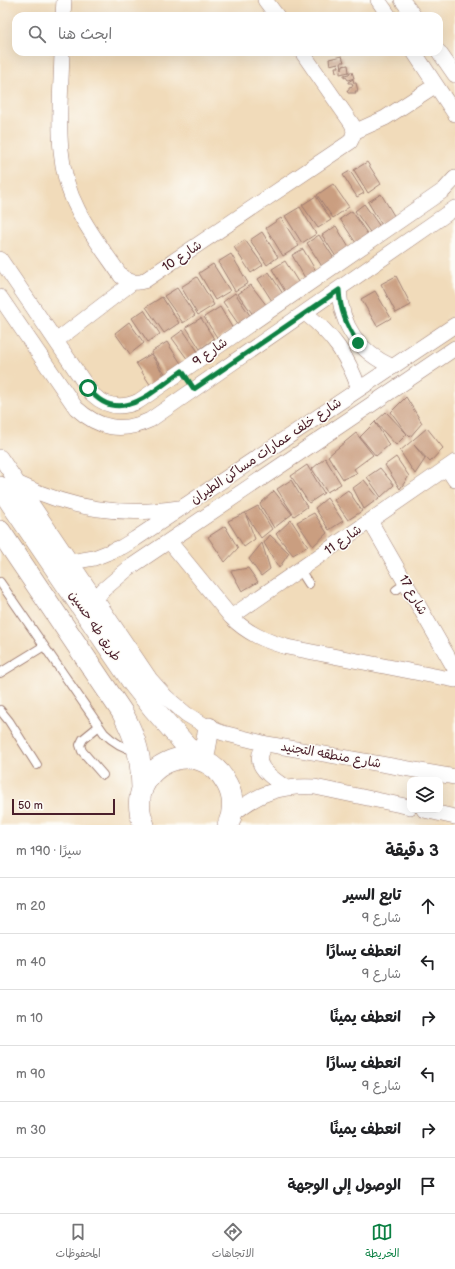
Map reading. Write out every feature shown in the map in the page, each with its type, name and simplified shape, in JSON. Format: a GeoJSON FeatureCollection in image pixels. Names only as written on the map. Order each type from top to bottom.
{"type":"FeatureCollection","features":[{"type":"Feature","properties":{"kind":"main road","name":"طريق طه حسين"},"geometry":{"type":"LineString","coordinates":[[8,488],[121,651],[134,684],[153,708],[200,760],[211,765],[225,779],[232,796],[233,806],[230,820]]}},
{"type":"Feature","properties":{"kind":"main road","name":"طريق طه حسين"},"geometry":{"type":"LineString","coordinates":[[0,531],[115,700],[129,725],[141,765],[142,788]]}},
{"type":"Feature","properties":{"kind":"main road"},"geometry":{"type":"LineString","coordinates":[[129,725],[153,708]]}},
{"type":"Feature","properties":{"kind":"main road"},"geometry":{"type":"LineString","coordinates":[[144,825],[139,811],[139,803],[142,788],[146,779],[153,771],[165,763],[178,758],[200,760],[209,728]]}},
{"type":"Feature","properties":{"kind":"street"},"geometry":{"type":"LineString","coordinates":[[63,12],[64,0]]}},
{"type":"Feature","properties":{"kind":"street"},"geometry":{"type":"LineString","coordinates":[[265,0],[273,12]]}},
{"type":"Feature","properties":{"kind":"street"},"geometry":{"type":"LineString","coordinates":[[378,0],[386,12]]}},
{"type":"Feature","properties":{"kind":"street"},"geometry":{"type":"LineString","coordinates":[[402,0],[411,12]]}},
{"type":"Feature","properties":{"kind":"street"},"geometry":{"type":"LineString","coordinates":[[62,56],[60,151],[66,180],[75,206],[86,224],[121,276],[132,282]]}},
{"type":"Feature","properties":{"kind":"street"},"geometry":{"type":"LineString","coordinates":[[305,56],[352,124],[354,132],[385,118],[436,85]]}},
{"type":"Feature","properties":{"kind":"street"},"geometry":{"type":"LineString","coordinates":[[417,56],[436,85],[453,105]]}},
{"type":"Feature","properties":{"kind":"street"},"geometry":{"type":"LineString","coordinates":[[442,56],[455,75]]}},
{"type":"Feature","properties":{"kind":"street","name":"شارع 10"},"geometry":{"type":"LineString","coordinates":[[132,282],[138,283],[144,281],[346,145],[353,138],[354,132]]}},
{"type":"Feature","properties":{"kind":"street","name":"شارع 9"},"geometry":{"type":"LineString","coordinates":[[3,268],[92,394],[96,398],[108,404],[120,406],[133,404],[444,190],[455,178]]}},
{"type":"Feature","properties":{"kind":"street","name":"شارع 9"},"geometry":{"type":"LineString","coordinates":[[0,297],[73,404],[83,415],[101,425],[116,428],[131,427],[150,420],[455,208]]}},
{"type":"Feature","properties":{"kind":"street"},"geometry":{"type":"LineString","coordinates":[[56,341],[132,282]]}},
{"type":"Feature","properties":{"kind":"street"},"geometry":{"type":"LineString","coordinates":[[339,290],[342,313],[351,333],[358,343],[374,357],[393,367]]}},
{"type":"Feature","properties":{"kind":"street"},"geometry":{"type":"LineString","coordinates":[[304,313],[322,327],[340,348],[351,368],[359,389]]}},
{"type":"Feature","properties":{"kind":"street","name":"شارع خلف عمارات مساكن الطيران"},"geometry":{"type":"LineString","coordinates":[[71,562],[94,558],[115,550],[135,539],[455,325]]}},
{"type":"Feature","properties":{"kind":"street","name":"شارع خلف عمارات مساكن الطيران"},"geometry":{"type":"LineString","coordinates":[[96,599],[103,590],[116,579],[146,557],[455,348]]}},
{"type":"Feature","properties":{"kind":"street"},"geometry":{"type":"LineString","coordinates":[[182,371],[194,389]]}},
{"type":"Feature","properties":{"kind":"street","name":"شارع منطقه التجنيد"},"geometry":{"type":"LineString","coordinates":[[0,457],[8,488],[71,562],[96,599],[121,651],[150,678],[166,697],[186,714],[209,728],[267,744],[455,777]]}},
{"type":"Feature","properties":{"kind":"street","name":"شارع 11"},"geometry":{"type":"LineString","coordinates":[[231,617],[370,521],[452,470]]}},
{"type":"Feature","properties":{"kind":"street"},"geometry":{"type":"LineString","coordinates":[[8,488],[37,493],[77,506],[98,510],[140,512],[182,508]]}},
{"type":"Feature","properties":{"kind":"street","name":"شارع 17"},"geometry":{"type":"LineString","coordinates":[[370,521],[401,586],[455,669]]}},
{"type":"Feature","properties":{"kind":"street"},"geometry":{"type":"LineString","coordinates":[[135,539],[146,557]]}},
{"type":"Feature","properties":{"kind":"street"},"geometry":{"type":"LineString","coordinates":[[169,541],[231,617],[253,635],[269,643],[455,680]]}},
{"type":"Feature","properties":{"kind":"street"},"geometry":{"type":"LineString","coordinates":[[267,744],[261,752],[261,766],[267,774],[286,788]]}},
{"type":"Feature","properties":{"kind":"street"},"geometry":{"type":"LineString","coordinates":[[230,820],[249,802],[258,796],[272,791],[300,786],[315,787],[407,806]]}},
{"type":"Feature","properties":{"kind":"street"},"geometry":{"type":"LineString","coordinates":[[437,813],[455,817]]}},
{"type":"Feature","properties":{"kind":"lane"},"geometry":{"type":"LineString","coordinates":[[300,570],[309,584]]}},
{"type":"Feature","properties":{"kind":"lane"},"geometry":{"type":"LineString","coordinates":[[0,582],[98,726],[116,744],[138,751]]}},
{"type":"Feature","properties":{"kind":"lane"},"geometry":{"type":"LineString","coordinates":[[0,673],[44,646]]}},
{"type":"Feature","properties":{"kind":"lane"},"geometry":{"type":"LineString","coordinates":[[0,710],[9,721],[37,765]]}},
{"type":"Feature","properties":{"kind":"lane"},"geometry":{"type":"LineString","coordinates":[[98,726],[83,739],[80,745],[82,751],[103,775]]}},
{"type":"Feature","properties":{"kind":"building"},"geometry":{"type":"Polygon","coordinates":[[[342,56],[344,62],[341,62],[342,69],[342,66],[348,65],[349,72],[340,74],[340,71],[336,72],[335,67],[339,67],[338,63],[330,65],[329,59],[342,56]]]}},
{"type":"Feature","properties":{"kind":"building"},"geometry":{"type":"Polygon","coordinates":[[[352,72],[354,78],[348,80],[346,77],[344,78],[344,75],[349,74],[352,72]]]}},
{"type":"Feature","properties":{"kind":"building"},"geometry":{"type":"Polygon","coordinates":[[[353,79],[354,83],[356,83],[358,91],[355,91],[356,93],[348,93],[347,90],[349,90],[349,87],[353,86],[352,83],[348,82],[353,79]]]}},
{"type":"Feature","properties":{"kind":"building"},"geometry":{"type":"Polygon","coordinates":[[[367,162],[381,184],[368,193],[354,170],[367,162]]]}},
{"type":"Feature","properties":{"kind":"building"},"geometry":{"type":"Polygon","coordinates":[[[350,171],[364,193],[357,197],[343,175],[350,171]]]}},
{"type":"Feature","properties":{"kind":"building"},"geometry":{"type":"Polygon","coordinates":[[[333,184],[349,207],[333,218],[317,195],[333,184]]]}},
{"type":"Feature","properties":{"kind":"building"},"geometry":{"type":"Polygon","coordinates":[[[381,194],[396,219],[383,227],[368,202],[381,194]]]}},
{"type":"Feature","properties":{"kind":"building"},"geometry":{"type":"Polygon","coordinates":[[[316,196],[331,220],[318,228],[302,205],[316,196]]]}},
{"type":"Feature","properties":{"kind":"building"},"geometry":{"type":"Polygon","coordinates":[[[364,204],[381,228],[372,235],[355,211],[364,204]]]}},
{"type":"Feature","properties":{"kind":"building"},"geometry":{"type":"Polygon","coordinates":[[[300,207],[316,234],[302,243],[285,216],[300,207]]]}},
{"type":"Feature","properties":{"kind":"building"},"geometry":{"type":"Polygon","coordinates":[[[352,211],[368,235],[356,243],[340,219],[352,211]]]}},
{"type":"Feature","properties":{"kind":"building"},"geometry":{"type":"Polygon","coordinates":[[[281,218],[299,246],[283,256],[266,228],[281,218]]]}},
{"type":"Feature","properties":{"kind":"building"},"geometry":{"type":"Polygon","coordinates":[[[336,226],[351,251],[338,260],[322,235],[336,226]]]}},
{"type":"Feature","properties":{"kind":"building"},"geometry":{"type":"Polygon","coordinates":[[[262,232],[278,257],[267,265],[250,240],[262,232]]]}},
{"type":"Feature","properties":{"kind":"building"},"geometry":{"type":"Polygon","coordinates":[[[319,235],[335,260],[323,268],[307,243],[319,235]]]}},
{"type":"Feature","properties":{"kind":"building"},"geometry":{"type":"Polygon","coordinates":[[[245,240],[263,265],[251,273],[234,247],[245,240]]]}},
{"type":"Feature","properties":{"kind":"building"},"geometry":{"type":"Polygon","coordinates":[[[303,249],[316,271],[305,278],[292,255],[303,249]]]}},
{"type":"Feature","properties":{"kind":"building"},"geometry":{"type":"Polygon","coordinates":[[[231,254],[248,283],[235,291],[218,262],[231,254]]]}},
{"type":"Feature","properties":{"kind":"building"},"geometry":{"type":"Polygon","coordinates":[[[285,261],[300,285],[286,293],[272,269],[285,261]]]}},
{"type":"Feature","properties":{"kind":"building"},"geometry":{"type":"Polygon","coordinates":[[[213,264],[230,291],[215,300],[199,273],[213,264]]]}},
{"type":"Feature","properties":{"kind":"building"},"geometry":{"type":"Polygon","coordinates":[[[269,272],[283,294],[272,301],[258,279],[269,272]]]}},
{"type":"Feature","properties":{"kind":"building"},"geometry":{"type":"Polygon","coordinates":[[[396,276],[411,305],[396,313],[381,284],[396,276]]]}},
{"type":"Feature","properties":{"kind":"building"},"geometry":{"type":"Polygon","coordinates":[[[197,277],[214,305],[198,315],[181,287],[197,277]]]}},
{"type":"Feature","properties":{"kind":"building"},"geometry":{"type":"Polygon","coordinates":[[[251,285],[267,306],[254,316],[238,294],[251,285]]]}},
{"type":"Feature","properties":{"kind":"building"},"geometry":{"type":"Polygon","coordinates":[[[177,288],[195,315],[183,323],[164,296],[177,288]]]}},
{"type":"Feature","properties":{"kind":"building"},"geometry":{"type":"Polygon","coordinates":[[[375,291],[391,318],[377,326],[361,299],[375,291]]]}},
{"type":"Feature","properties":{"kind":"building"},"geometry":{"type":"Polygon","coordinates":[[[235,293],[251,317],[239,325],[223,302],[235,293]]]}},
{"type":"Feature","properties":{"kind":"building"},"geometry":{"type":"Polygon","coordinates":[[[162,297],[179,323],[164,333],[146,307],[162,297]]]}},
{"type":"Feature","properties":{"kind":"building"},"geometry":{"type":"Polygon","coordinates":[[[220,307],[233,329],[218,339],[204,317],[220,307]]]}},
{"type":"Feature","properties":{"kind":"building"},"geometry":{"type":"Polygon","coordinates":[[[144,310],[160,334],[148,342],[132,318],[144,310]]]}},
{"type":"Feature","properties":{"kind":"building"},"geometry":{"type":"Polygon","coordinates":[[[201,318],[214,339],[200,349],[186,327],[201,318]]]}},
{"type":"Feature","properties":{"kind":"building"},"geometry":{"type":"Polygon","coordinates":[[[129,322],[144,343],[130,354],[115,333],[129,322]]]}},
{"type":"Feature","properties":{"kind":"building"},"geometry":{"type":"Polygon","coordinates":[[[183,330],[199,353],[188,360],[172,338],[183,330]]]}},
{"type":"Feature","properties":{"kind":"building"},"geometry":{"type":"Polygon","coordinates":[[[167,342],[182,365],[166,375],[151,352],[167,342]]]}},
{"type":"Feature","properties":{"kind":"building"},"geometry":{"type":"Polygon","coordinates":[[[151,354],[165,377],[151,386],[136,363],[151,354]]]}},
{"type":"Feature","properties":{"kind":"building"},"geometry":{"type":"Polygon","coordinates":[[[406,397],[422,423],[410,437],[391,412],[406,397]]]}},
{"type":"Feature","properties":{"kind":"building"},"geometry":{"type":"Polygon","coordinates":[[[386,412],[407,434],[396,445],[375,422],[386,412]]]}},
{"type":"Feature","properties":{"kind":"building"},"geometry":{"type":"Polygon","coordinates":[[[375,422],[389,445],[376,456],[360,437],[375,422]]]}},
{"type":"Feature","properties":{"kind":"building"},"geometry":{"type":"Polygon","coordinates":[[[427,428],[443,448],[430,462],[414,445],[425,459],[415,474],[400,451],[427,428]]]}},
{"type":"Feature","properties":{"kind":"building"},"geometry":{"type":"Polygon","coordinates":[[[356,433],[373,455],[354,469],[357,473],[343,479],[328,456],[356,433]]]}},
{"type":"Feature","properties":{"kind":"building"},"geometry":{"type":"Polygon","coordinates":[[[396,457],[409,476],[400,489],[385,465],[396,457]]]}},
{"type":"Feature","properties":{"kind":"building"},"geometry":{"type":"Polygon","coordinates":[[[325,458],[341,484],[327,492],[312,469],[325,458]]]}},
{"type":"Feature","properties":{"kind":"building"},"geometry":{"type":"Polygon","coordinates":[[[307,465],[324,493],[309,503],[291,476],[307,465]]]}},
{"type":"Feature","properties":{"kind":"building"},"geometry":{"type":"Polygon","coordinates":[[[380,468],[394,485],[381,497],[367,477],[380,468]]]}},
{"type":"Feature","properties":{"kind":"building"},"geometry":{"type":"Polygon","coordinates":[[[291,480],[307,507],[294,516],[277,489],[291,480]]]}},
{"type":"Feature","properties":{"kind":"building"},"geometry":{"type":"Polygon","coordinates":[[[364,480],[379,498],[364,509],[353,488],[364,480]]]}},
{"type":"Feature","properties":{"kind":"building"},"geometry":{"type":"Polygon","coordinates":[[[348,490],[362,511],[348,520],[334,500],[348,490]]]}},
{"type":"Feature","properties":{"kind":"building"},"geometry":{"type":"Polygon","coordinates":[[[274,491],[292,514],[274,528],[260,504],[274,491]]]}},
{"type":"Feature","properties":{"kind":"building"},"geometry":{"type":"Polygon","coordinates":[[[327,498],[343,521],[329,530],[315,508],[327,498]]]}},
{"type":"Feature","properties":{"kind":"building"},"geometry":{"type":"Polygon","coordinates":[[[258,506],[272,529],[261,538],[245,513],[258,506]]]}},
{"type":"Feature","properties":{"kind":"building"},"geometry":{"type":"Polygon","coordinates":[[[245,513],[255,539],[244,547],[228,521],[245,513]]]}},
{"type":"Feature","properties":{"kind":"building"},"geometry":{"type":"Polygon","coordinates":[[[314,513],[327,533],[313,546],[297,522],[314,513]]]}},
{"type":"Feature","properties":{"kind":"building"},"geometry":{"type":"Polygon","coordinates":[[[291,520],[308,546],[293,555],[276,534],[291,520]]]}},
{"type":"Feature","properties":{"kind":"building"},"geometry":{"type":"Polygon","coordinates":[[[225,526],[238,548],[225,562],[208,537],[225,526]]]}},
{"type":"Feature","properties":{"kind":"building"},"geometry":{"type":"Polygon","coordinates":[[[270,535],[289,553],[279,568],[264,543],[270,535]]]}},
{"type":"Feature","properties":{"kind":"building"},"geometry":{"type":"Polygon","coordinates":[[[262,543],[270,569],[261,576],[249,559],[262,543]]]}},
{"type":"Feature","properties":{"kind":"building"},"geometry":{"type":"Polygon","coordinates":[[[248,568],[258,582],[242,591],[231,571],[248,568]]]}},
{"type":"Feature","properties":{"kind":"route"},"geometry":{"type":"LineString","coordinates":[[88,388],[92,394],[102,402],[114,406],[127,406],[139,401],[182,371],[194,389],[339,290],[342,313],[346,324],[358,343]]}}]}
